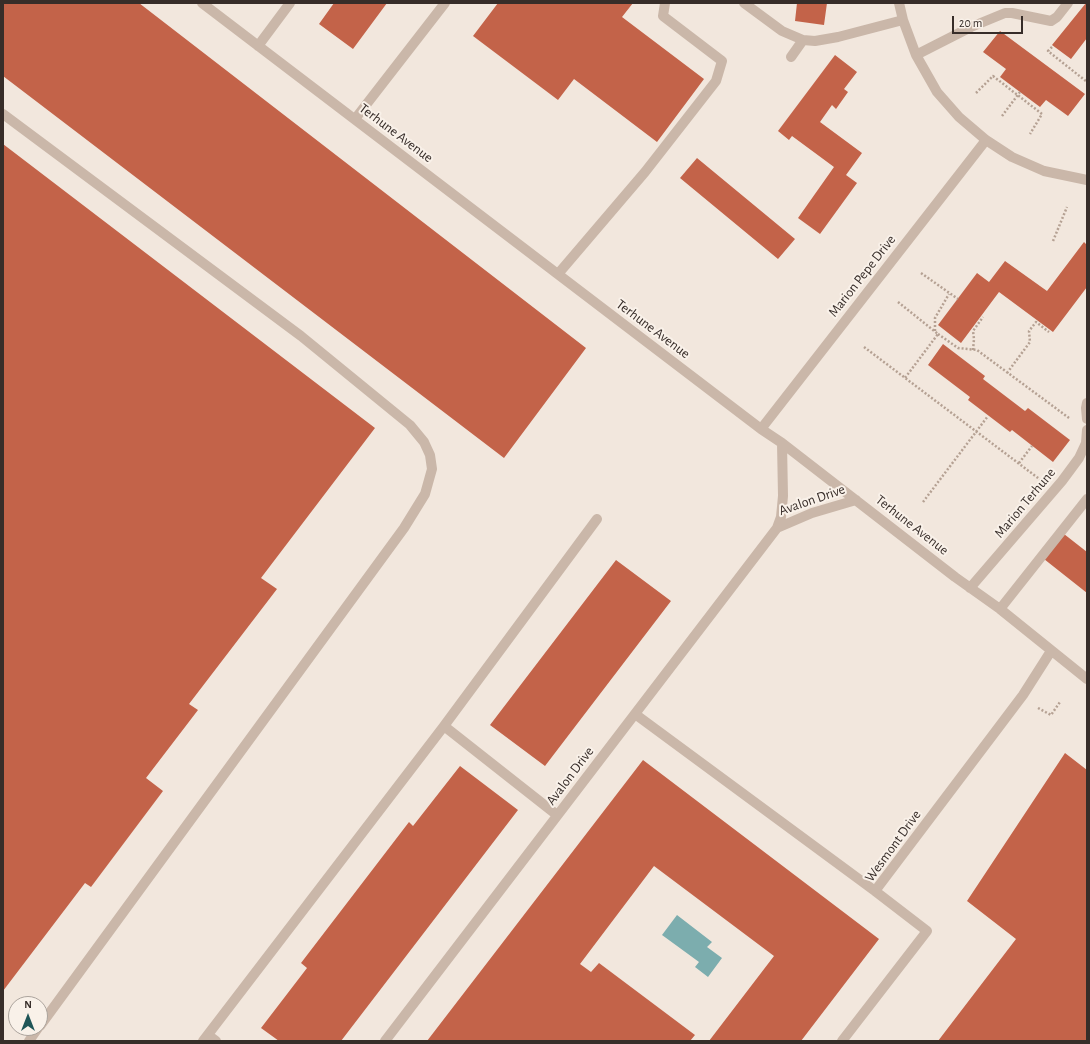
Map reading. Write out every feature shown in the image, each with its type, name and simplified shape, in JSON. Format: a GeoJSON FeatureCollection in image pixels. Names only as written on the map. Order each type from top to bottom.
{"type":"FeatureCollection","features":[{"type":"Feature","properties":{"kind":"street","name":"Terhune Avenue"},"geometry":{"type":"LineString","coordinates":[[202,3],[761,429],[782,443],[970,588],[1000,609],[1087,679]]}},
{"type":"Feature","properties":{"kind":"street"},"geometry":{"type":"LineString","coordinates":[[258,46],[290,3]]}},
{"type":"Feature","properties":{"kind":"street"},"geometry":{"type":"LineString","coordinates":[[355,119],[445,3]]}},
{"type":"Feature","properties":{"kind":"street"},"geometry":{"type":"LineString","coordinates":[[558,274],[651,164],[716,81],[722,61],[663,16],[665,3]]}},
{"type":"Feature","properties":{"kind":"street"},"geometry":{"type":"LineString","coordinates":[[744,3],[782,31],[803,40],[815,41],[838,37],[903,20]]}},
{"type":"Feature","properties":{"kind":"street"},"geometry":{"type":"LineString","coordinates":[[899,3],[903,20],[916,55],[937,92],[959,117],[986,140],[1012,157],[1044,172],[1087,180]]}},
{"type":"Feature","properties":{"kind":"street"},"geometry":{"type":"LineString","coordinates":[[916,55],[971,27],[1004,13],[1012,13],[1050,21],[1057,17],[1068,3]]}},
{"type":"Feature","properties":{"kind":"street"},"geometry":{"type":"LineString","coordinates":[[791,57],[803,40]]}},
{"type":"Feature","properties":{"kind":"street"},"geometry":{"type":"LineString","coordinates":[[3,114],[300,336],[410,425],[424,442],[430,455],[432,469],[425,494],[404,528],[48,1015]]}},
{"type":"Feature","properties":{"kind":"street","name":"Marion Pepe Drive"},"geometry":{"type":"LineString","coordinates":[[761,429],[986,140]]}},
{"type":"Feature","properties":{"kind":"street"},"geometry":{"type":"LineString","coordinates":[[1087,403],[1087,419]]}},
{"type":"Feature","properties":{"kind":"street","name":"Marion Terhune"},"geometry":{"type":"LineString","coordinates":[[970,588],[1055,490],[1079,458],[1086,442],[1087,430]]}},
{"type":"Feature","properties":{"kind":"street","name":"Avalon Drive"},"geometry":{"type":"LineString","coordinates":[[385,1041],[777,528],[783,496],[782,443]]}},
{"type":"Feature","properties":{"kind":"street"},"geometry":{"type":"LineString","coordinates":[[1000,609],[1087,498]]}},
{"type":"Feature","properties":{"kind":"street","name":"Avalon Drive"},"geometry":{"type":"LineString","coordinates":[[777,528],[812,513],[856,500]]}},
{"type":"Feature","properties":{"kind":"street"},"geometry":{"type":"LineString","coordinates":[[209,1039],[597,519]]}},
{"type":"Feature","properties":{"kind":"street","name":"Wesmont Drive"},"geometry":{"type":"LineString","coordinates":[[842,1041],[927,931],[875,891],[1023,695],[1051,651]]}},
{"type":"Feature","properties":{"kind":"street"},"geometry":{"type":"LineString","coordinates":[[635,714],[875,891]]}},
{"type":"Feature","properties":{"kind":"street"},"geometry":{"type":"LineString","coordinates":[[444,726],[557,815]]}},
{"type":"Feature","properties":{"kind":"path"},"geometry":{"type":"LineString","coordinates":[[1052,47],[1048,51],[1087,82]]}},
{"type":"Feature","properties":{"kind":"path"},"geometry":{"type":"LineString","coordinates":[[976,93],[993,76],[1042,114],[1030,134]]}},
{"type":"Feature","properties":{"kind":"path"},"geometry":{"type":"LineString","coordinates":[[1002,116],[1020,92]]}},
{"type":"Feature","properties":{"kind":"path"},"geometry":{"type":"LineString","coordinates":[[1053,241],[1067,207]]}},
{"type":"Feature","properties":{"kind":"path"},"geometry":{"type":"LineString","coordinates":[[921,273],[958,299]]}},
{"type":"Feature","properties":{"kind":"path"},"geometry":{"type":"LineString","coordinates":[[935,331],[935,318],[949,294]]}},
{"type":"Feature","properties":{"kind":"path"},"geometry":{"type":"LineString","coordinates":[[898,302],[958,348],[981,353],[1069,418]]}},
{"type":"Feature","properties":{"kind":"path"},"geometry":{"type":"LineString","coordinates":[[972,350],[974,339],[973,331],[983,317]]}},
{"type":"Feature","properties":{"kind":"path"},"geometry":{"type":"LineString","coordinates":[[1007,372],[1030,342],[1029,331],[1036,322],[1049,332]]}},
{"type":"Feature","properties":{"kind":"path"},"geometry":{"type":"LineString","coordinates":[[905,378],[938,334]]}},
{"type":"Feature","properties":{"kind":"path"},"geometry":{"type":"LineString","coordinates":[[864,347],[1055,490]]}},
{"type":"Feature","properties":{"kind":"path"},"geometry":{"type":"LineString","coordinates":[[923,502],[988,416]]}},
{"type":"Feature","properties":{"kind":"path"},"geometry":{"type":"LineString","coordinates":[[1019,463],[1032,446]]}},
{"type":"Feature","properties":{"kind":"path"},"geometry":{"type":"LineString","coordinates":[[1038,708],[1051,715],[1060,702]]}},
{"type":"Feature","properties":{"kind":"water"},"geometry":{"type":"Polygon","coordinates":[[[677,915],[712,942],[707,947],[722,958],[708,977],[695,967],[699,962],[662,935],[677,915]]]}},
{"type":"Feature","properties":{"kind":"building"},"geometry":{"type":"Polygon","coordinates":[[[3,3],[139,3],[586,348],[504,458],[3,76],[3,3]]]}},
{"type":"Feature","properties":{"kind":"building"},"geometry":{"type":"Polygon","coordinates":[[[334,3],[387,3],[353,49],[319,24],[334,3]]]}},
{"type":"Feature","properties":{"kind":"building"},"geometry":{"type":"Polygon","coordinates":[[[498,3],[633,3],[622,17],[704,79],[657,142],[574,79],[558,100],[473,36],[498,3]]]}},
{"type":"Feature","properties":{"kind":"building"},"geometry":{"type":"Polygon","coordinates":[[[797,3],[827,3],[824,25],[795,21],[797,3]]]}},
{"type":"Feature","properties":{"kind":"building"},"geometry":{"type":"Polygon","coordinates":[[[1086,3],[1087,38],[1071,59],[1052,45],[1086,3]]]}},
{"type":"Feature","properties":{"kind":"building"},"geometry":{"type":"Polygon","coordinates":[[[1000,31],[1085,94],[1068,116],[1046,100],[1040,107],[1000,77],[1006,69],[983,52],[1000,31]]]}},
{"type":"Feature","properties":{"kind":"building"},"geometry":{"type":"Polygon","coordinates":[[[835,55],[857,72],[844,89],[848,92],[836,109],[832,105],[820,122],[862,153],[846,175],[857,183],[820,234],[798,218],[834,167],[792,136],[789,140],[778,131],[835,55]]]}},
{"type":"Feature","properties":{"kind":"building"},"geometry":{"type":"Polygon","coordinates":[[[3,144],[375,428],[261,578],[277,589],[189,704],[198,710],[146,778],[163,791],[91,887],[85,883],[3,991],[3,144]]]}},
{"type":"Feature","properties":{"kind":"building"},"geometry":{"type":"Polygon","coordinates":[[[697,158],[795,239],[778,259],[680,178],[697,158]]]}},
{"type":"Feature","properties":{"kind":"building"},"geometry":{"type":"Polygon","coordinates":[[[1084,242],[1087,245],[1087,287],[1053,332],[999,292],[961,343],[938,325],[977,273],[989,282],[1005,261],[1047,291],[1084,242]]]}},
{"type":"Feature","properties":{"kind":"building"},"geometry":{"type":"Polygon","coordinates":[[[943,344],[985,376],[983,379],[1025,411],[1028,408],[1070,440],[1053,462],[1012,430],[1010,432],[968,400],[970,397],[928,365],[943,344]]]}},
{"type":"Feature","properties":{"kind":"building"},"geometry":{"type":"Polygon","coordinates":[[[1064,534],[1087,552],[1087,593],[1044,559],[1064,534]]]}},
{"type":"Feature","properties":{"kind":"building"},"geometry":{"type":"Polygon","coordinates":[[[616,560],[671,601],[545,766],[490,725],[616,560]]]}},
{"type":"Feature","properties":{"kind":"building"},"geometry":{"type":"Polygon","coordinates":[[[1065,753],[1087,770],[1087,1041],[938,1041],[1016,939],[967,901],[1065,753]]]}},
{"type":"Feature","properties":{"kind":"building"},"geometry":{"type":"Polygon","coordinates":[[[643,760],[879,939],[801,1041],[709,1041],[774,956],[654,866],[580,964],[591,972],[599,963],[695,1035],[690,1041],[427,1041],[643,760]]]}},
{"type":"Feature","properties":{"kind":"building"},"geometry":{"type":"Polygon","coordinates":[[[460,766],[518,810],[341,1041],[279,1041],[261,1028],[307,968],[301,963],[409,822],[413,826],[460,766]]]}}]}
